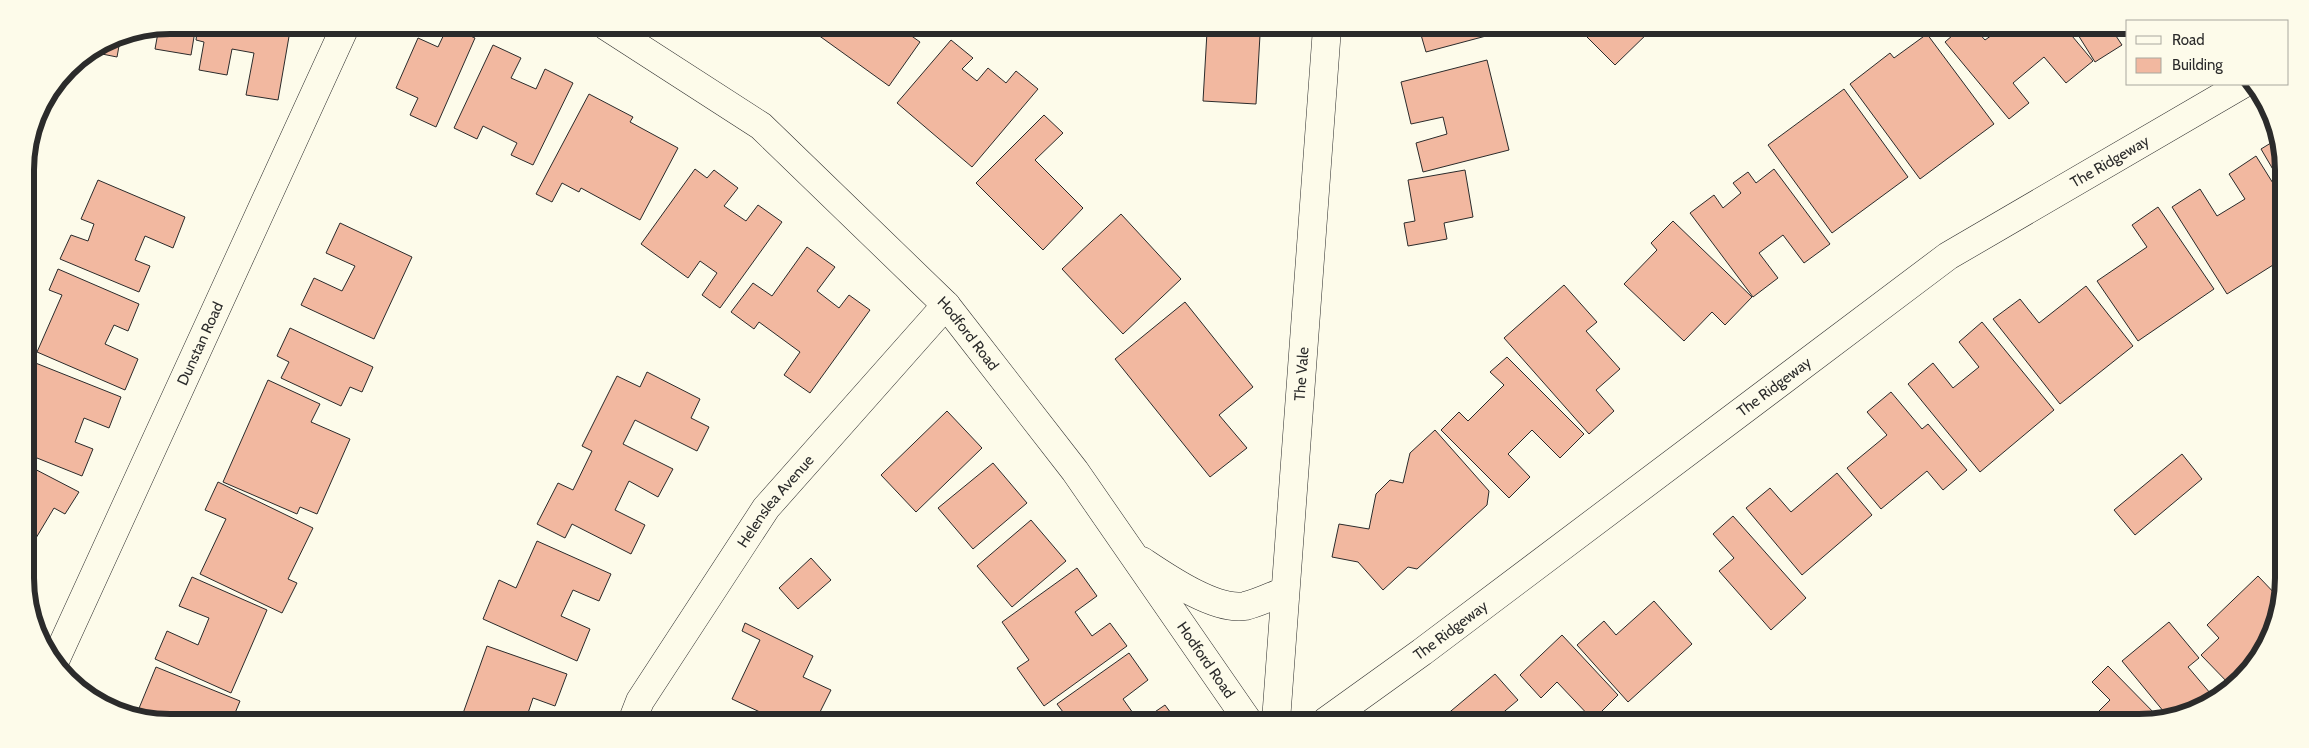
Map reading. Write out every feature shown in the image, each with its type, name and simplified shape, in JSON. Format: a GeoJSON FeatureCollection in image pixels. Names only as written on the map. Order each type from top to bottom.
{"type":"FeatureCollection","features":[{"type":"Feature","properties":{"kind":"street","name":"Dunstan Road"},"geometry":{"type":"LineString","coordinates":[[58,655],[342,34]]}},
{"type":"Feature","properties":{"kind":"street","name":"Hodford Road"},"geometry":{"type":"LineString","coordinates":[[628,34],[761,126],[946,305],[1074,471],[1243,714]]}},
{"type":"Feature","properties":{"kind":"street","name":"The Vale"},"geometry":{"type":"LineString","coordinates":[[1276,714],[1298,445],[1327,34]]}},
{"type":"Feature","properties":{"kind":"street","name":"The Ridgeway"},"geometry":{"type":"LineString","coordinates":[[1336,714],[1422,652],[1948,256],[2226,88]]}},
{"type":"Feature","properties":{"kind":"street","name":"Helenslea Avenue"},"geometry":{"type":"LineString","coordinates":[[635,714],[640,701],[766,508],[946,305]]}},
{"type":"Feature","properties":{"kind":"street"},"geometry":{"type":"LineString","coordinates":[[1132,555],[1188,590],[1214,602],[1243,606],[1285,591]]}},
{"type":"Feature","properties":{"kind":"building"},"geometry":{"type":"Polygon","coordinates":[[[158,34],[194,34],[191,55],[155,49],[158,34]]]}},
{"type":"Feature","properties":{"kind":"building"},"geometry":{"type":"Polygon","coordinates":[[[197,34],[289,34],[278,100],[246,95],[254,53],[232,49],[227,75],[199,70],[204,42],[196,40],[197,34]]]}},
{"type":"Feature","properties":{"kind":"building"},"geometry":{"type":"Polygon","coordinates":[[[444,34],[466,34],[475,38],[436,127],[410,115],[418,98],[396,88],[418,38],[438,47],[444,34]]]}},
{"type":"Feature","properties":{"kind":"building"},"geometry":{"type":"Polygon","coordinates":[[[817,34],[909,34],[920,42],[889,86],[817,34]]]}},
{"type":"Feature","properties":{"kind":"building"},"geometry":{"type":"Polygon","coordinates":[[[1207,34],[1260,35],[1256,104],[1203,101],[1207,34]]]}},
{"type":"Feature","properties":{"kind":"building"},"geometry":{"type":"Polygon","coordinates":[[[1421,34],[1494,34],[1426,52],[1421,34]]]}},
{"type":"Feature","properties":{"kind":"building"},"geometry":{"type":"Polygon","coordinates":[[[1584,34],[1647,34],[1615,65],[1584,34]]]}},
{"type":"Feature","properties":{"kind":"building"},"geometry":{"type":"Polygon","coordinates":[[[1927,34],[1994,124],[1920,179],[1850,84],[1890,53],[1894,58],[1927,34]]]}},
{"type":"Feature","properties":{"kind":"building"},"geometry":{"type":"Polygon","coordinates":[[[1954,34],[1980,34],[1985,40],[1993,34],[2070,34],[2093,61],[2066,83],[2044,57],[2013,83],[2029,103],[2009,119],[1945,42],[1954,34]]]}},
{"type":"Feature","properties":{"kind":"building"},"geometry":{"type":"Polygon","coordinates":[[[2078,34],[2115,34],[2122,45],[2095,62],[2078,34]]]}},
{"type":"Feature","properties":{"kind":"building"},"geometry":{"type":"Polygon","coordinates":[[[951,40],[973,58],[962,69],[977,81],[988,68],[1006,83],[1016,71],[1038,89],[972,167],[897,103],[951,40]]]}},
{"type":"Feature","properties":{"kind":"building"},"geometry":{"type":"Polygon","coordinates":[[[119,43],[117,57],[100,54],[119,43]]]}},
{"type":"Feature","properties":{"kind":"building"},"geometry":{"type":"Polygon","coordinates":[[[493,45],[521,58],[511,78],[536,89],[545,69],[573,83],[533,165],[511,155],[517,143],[483,126],[477,139],[454,128],[493,45]]]}},
{"type":"Feature","properties":{"kind":"building"},"geometry":{"type":"Polygon","coordinates":[[[1487,60],[1509,150],[1423,172],[1416,143],[1447,134],[1443,117],[1411,124],[1401,82],[1487,60]]]}},
{"type":"Feature","properties":{"kind":"building"},"geometry":{"type":"Polygon","coordinates":[[[1844,89],[1908,177],[1832,233],[1768,145],[1844,89]]]}},
{"type":"Feature","properties":{"kind":"building"},"geometry":{"type":"Polygon","coordinates":[[[589,94],[633,117],[630,122],[678,148],[640,220],[581,188],[579,192],[562,183],[552,202],[536,194],[589,94]]]}},
{"type":"Feature","properties":{"kind":"building"},"geometry":{"type":"Polygon","coordinates":[[[1044,115],[1063,133],[1035,160],[1083,208],[1043,250],[976,183],[1044,115]]]}},
{"type":"Feature","properties":{"kind":"building"},"geometry":{"type":"Polygon","coordinates":[[[2273,142],[2275,173],[2261,149],[2273,142]]]}},
{"type":"Feature","properties":{"kind":"building"},"geometry":{"type":"Polygon","coordinates":[[[2256,156],[2275,186],[2275,264],[2227,294],[2172,207],[2200,189],[2217,216],[2245,199],[2229,174],[2256,156]]]}},
{"type":"Feature","properties":{"kind":"building"},"geometry":{"type":"Polygon","coordinates":[[[695,169],[707,178],[714,170],[738,188],[724,206],[746,221],[758,205],[782,222],[720,308],[702,295],[717,273],[700,261],[688,278],[641,244],[695,169]]]}},
{"type":"Feature","properties":{"kind":"building"},"geometry":{"type":"Polygon","coordinates":[[[1774,169],[1830,244],[1804,263],[1783,235],[1759,253],[1778,278],[1753,297],[1690,213],[1714,195],[1723,208],[1741,193],[1733,183],[1748,172],[1756,183],[1774,169]]]}},
{"type":"Feature","properties":{"kind":"building"},"geometry":{"type":"Polygon","coordinates":[[[1465,170],[1473,217],[1444,223],[1447,239],[1408,246],[1404,223],[1415,221],[1408,180],[1465,170]]]}},
{"type":"Feature","properties":{"kind":"building"},"geometry":{"type":"Polygon","coordinates":[[[98,180],[185,217],[173,248],[145,236],[135,260],[150,266],[139,292],[60,259],[71,235],[88,241],[94,224],[81,219],[98,180]]]}},
{"type":"Feature","properties":{"kind":"building"},"geometry":{"type":"Polygon","coordinates":[[[2158,207],[2214,289],[2138,341],[2097,281],[2147,247],[2132,225],[2158,207]]]}},
{"type":"Feature","properties":{"kind":"building"},"geometry":{"type":"Polygon","coordinates":[[[1121,214],[1181,279],[1123,334],[1062,269],[1121,214]]]}},
{"type":"Feature","properties":{"kind":"building"},"geometry":{"type":"Polygon","coordinates":[[[1673,221],[1752,297],[1725,325],[1712,312],[1684,341],[1624,284],[1657,250],[1651,243],[1673,221]]]}},
{"type":"Feature","properties":{"kind":"building"},"geometry":{"type":"Polygon","coordinates":[[[340,223],[412,257],[374,339],[301,305],[314,278],[342,291],[355,266],[326,253],[340,223]]]}},
{"type":"Feature","properties":{"kind":"building"},"geometry":{"type":"Polygon","coordinates":[[[807,247],[835,267],[817,291],[839,308],[849,295],[870,310],[810,393],[784,375],[800,352],[759,322],[754,329],[731,312],[753,283],[772,296],[807,247]]]}},
{"type":"Feature","properties":{"kind":"building"},"geometry":{"type":"Polygon","coordinates":[[[58,269],[139,304],[128,331],[114,325],[105,344],[138,359],[125,390],[37,352],[62,295],[49,290],[58,269]]]}},
{"type":"Feature","properties":{"kind":"building"},"geometry":{"type":"Polygon","coordinates":[[[1564,285],[1597,322],[1586,331],[1620,369],[1596,390],[1614,411],[1589,434],[1504,338],[1564,285]]]}},
{"type":"Feature","properties":{"kind":"building"},"geometry":{"type":"Polygon","coordinates":[[[2086,286],[2133,346],[2060,404],[1993,319],[2020,299],[2039,323],[2086,286]]]}},
{"type":"Feature","properties":{"kind":"building"},"geometry":{"type":"Polygon","coordinates":[[[1185,302],[1253,387],[1219,415],[1247,448],[1210,477],[1115,359],[1185,302]]]}},
{"type":"Feature","properties":{"kind":"building"},"geometry":{"type":"Polygon","coordinates":[[[1982,322],[2054,410],[1980,472],[1908,384],[1933,363],[1953,388],[1979,367],[1959,342],[1982,322]]]}},
{"type":"Feature","properties":{"kind":"building"},"geometry":{"type":"Polygon","coordinates":[[[290,328],[373,367],[362,392],[350,387],[341,406],[281,378],[289,362],[277,356],[290,328]]]}},
{"type":"Feature","properties":{"kind":"building"},"geometry":{"type":"Polygon","coordinates":[[[1507,357],[1584,434],[1560,458],[1532,430],[1508,454],[1530,477],[1509,498],[1441,430],[1459,412],[1468,421],[1504,385],[1490,372],[1507,357]]]}},
{"type":"Feature","properties":{"kind":"building"},"geometry":{"type":"Polygon","coordinates":[[[34,362],[121,397],[109,428],[84,418],[75,442],[93,449],[82,476],[34,457],[34,394],[36,389],[34,388],[34,362]]]}},
{"type":"Feature","properties":{"kind":"building"},"geometry":{"type":"Polygon","coordinates":[[[647,372],[700,399],[691,418],[709,427],[697,451],[635,420],[623,444],[673,469],[658,497],[629,481],[615,510],[645,525],[631,554],[572,524],[565,538],[537,524],[558,483],[573,490],[592,451],[582,446],[617,376],[640,387],[647,372]]]}},
{"type":"Feature","properties":{"kind":"building"},"geometry":{"type":"Polygon","coordinates":[[[268,380],[320,404],[311,422],[350,439],[317,514],[300,507],[297,514],[223,482],[268,380]]]}},
{"type":"Feature","properties":{"kind":"building"},"geometry":{"type":"Polygon","coordinates":[[[1891,392],[1922,429],[1928,424],[1967,470],[1943,490],[1927,471],[1881,509],[1847,468],[1887,435],[1867,412],[1891,392]]]}},
{"type":"Feature","properties":{"kind":"building"},"geometry":{"type":"Polygon","coordinates":[[[947,411],[982,448],[916,512],[881,475],[947,411]]]}},
{"type":"Feature","properties":{"kind":"building"},"geometry":{"type":"Polygon","coordinates":[[[1435,430],[1489,491],[1487,505],[1417,569],[1408,567],[1383,590],[1358,562],[1332,557],[1339,524],[1369,529],[1376,494],[1390,480],[1403,483],[1410,453],[1435,430]]]}},
{"type":"Feature","properties":{"kind":"building"},"geometry":{"type":"Polygon","coordinates":[[[2182,454],[2202,479],[2135,535],[2114,510],[2182,454]]]}},
{"type":"Feature","properties":{"kind":"building"},"geometry":{"type":"Polygon","coordinates":[[[993,463],[1027,503],[973,549],[938,508],[993,463]]]}},
{"type":"Feature","properties":{"kind":"building"},"geometry":{"type":"Polygon","coordinates":[[[34,469],[79,492],[65,514],[54,508],[34,541],[34,469]]]}},
{"type":"Feature","properties":{"kind":"building"},"geometry":{"type":"Polygon","coordinates":[[[1837,473],[1872,515],[1802,575],[1746,508],[1770,488],[1791,512],[1837,473]]]}},
{"type":"Feature","properties":{"kind":"building"},"geometry":{"type":"Polygon","coordinates":[[[218,482],[313,528],[288,579],[297,583],[282,613],[200,574],[226,519],[205,510],[218,482]]]}},
{"type":"Feature","properties":{"kind":"building"},"geometry":{"type":"Polygon","coordinates":[[[1733,516],[1806,598],[1771,630],[1719,571],[1734,558],[1713,534],[1733,516]]]}},
{"type":"Feature","properties":{"kind":"building"},"geometry":{"type":"Polygon","coordinates":[[[1031,520],[1066,561],[1012,607],[977,566],[1031,520]]]}},
{"type":"Feature","properties":{"kind":"building"},"geometry":{"type":"Polygon","coordinates":[[[537,541],[611,574],[599,601],[573,590],[561,616],[590,629],[577,661],[483,619],[499,580],[516,588],[537,541]]]}},
{"type":"Feature","properties":{"kind":"building"},"geometry":{"type":"Polygon","coordinates":[[[811,558],[831,580],[798,609],[779,588],[811,558]]]}},
{"type":"Feature","properties":{"kind":"building"},"geometry":{"type":"Polygon","coordinates":[[[1077,568],[1097,596],[1075,612],[1092,636],[1110,623],[1127,646],[1044,706],[1017,668],[1029,660],[1002,622],[1077,568]]]}},
{"type":"Feature","properties":{"kind":"building"},"geometry":{"type":"Polygon","coordinates":[[[2258,576],[2274,593],[2271,613],[2261,638],[2247,661],[2227,682],[2201,655],[2219,638],[2207,625],[2258,576]]]}},
{"type":"Feature","properties":{"kind":"building"},"geometry":{"type":"Polygon","coordinates":[[[192,577],[267,610],[231,693],[155,659],[167,631],[198,645],[209,618],[179,606],[192,577]]]}},
{"type":"Feature","properties":{"kind":"building"},"geometry":{"type":"Polygon","coordinates":[[[1654,601],[1692,644],[1628,702],[1577,645],[1604,621],[1616,635],[1654,601]]]}},
{"type":"Feature","properties":{"kind":"building"},"geometry":{"type":"Polygon","coordinates":[[[2169,622],[2199,658],[2188,667],[2211,694],[2191,704],[2164,712],[2122,661],[2169,622]]]}},
{"type":"Feature","properties":{"kind":"building"},"geometry":{"type":"Polygon","coordinates":[[[745,623],[813,656],[803,677],[831,690],[819,714],[764,714],[732,699],[760,640],[742,631],[745,623]]]}},
{"type":"Feature","properties":{"kind":"building"},"geometry":{"type":"Polygon","coordinates":[[[1562,635],[1618,695],[1599,714],[1587,714],[1557,682],[1541,698],[1520,675],[1562,635]]]}},
{"type":"Feature","properties":{"kind":"building"},"geometry":{"type":"Polygon","coordinates":[[[487,646],[567,674],[555,706],[533,698],[528,714],[463,714],[487,646]]]}},
{"type":"Feature","properties":{"kind":"building"},"geometry":{"type":"Polygon","coordinates":[[[1129,653],[1148,680],[1123,699],[1134,714],[1064,714],[1057,704],[1129,653]]]}},
{"type":"Feature","properties":{"kind":"building"},"geometry":{"type":"Polygon","coordinates":[[[2108,666],[2154,713],[2096,714],[2110,700],[2092,682],[2108,666]]]}},
{"type":"Feature","properties":{"kind":"building"},"geometry":{"type":"Polygon","coordinates":[[[156,667],[240,701],[235,714],[170,714],[138,711],[156,667]]]}},
{"type":"Feature","properties":{"kind":"building"},"geometry":{"type":"Polygon","coordinates":[[[1495,674],[1518,700],[1501,714],[1447,714],[1495,674]]]}},
{"type":"Feature","properties":{"kind":"building"},"geometry":{"type":"Polygon","coordinates":[[[1165,705],[1172,714],[1152,714],[1165,705]]]}}]}
